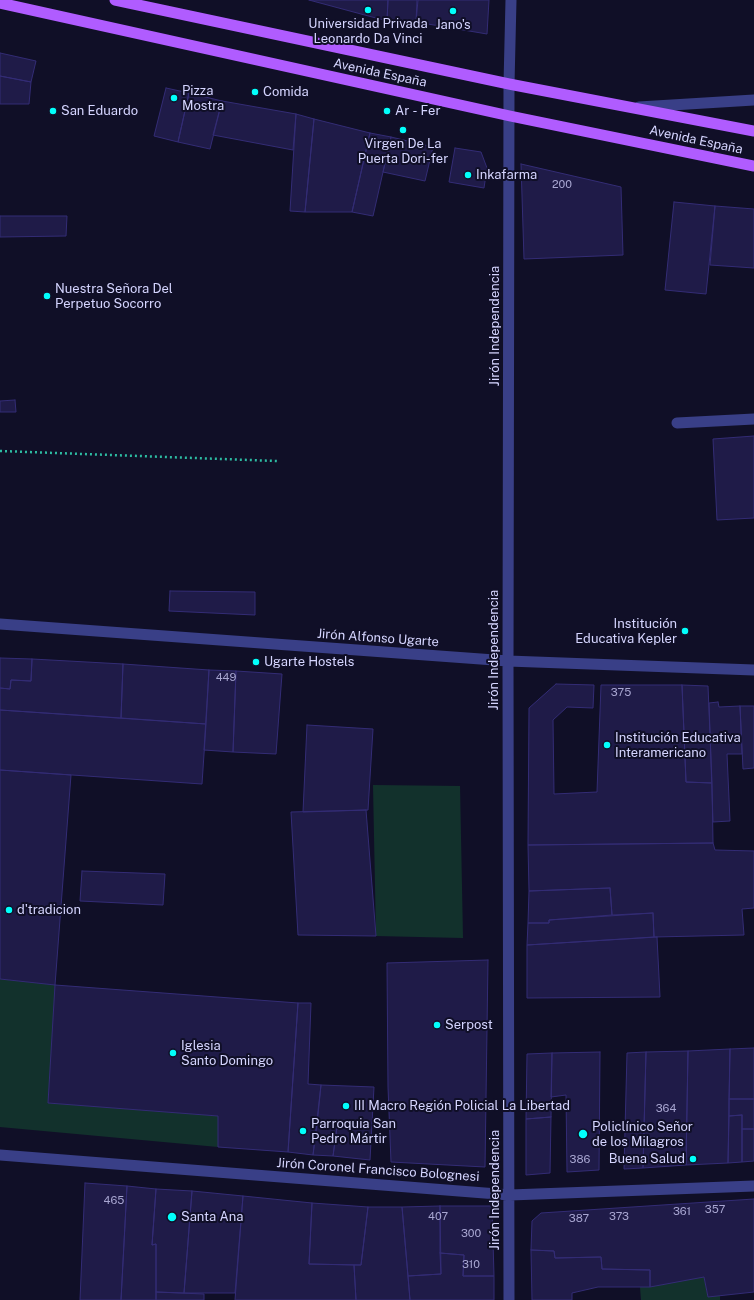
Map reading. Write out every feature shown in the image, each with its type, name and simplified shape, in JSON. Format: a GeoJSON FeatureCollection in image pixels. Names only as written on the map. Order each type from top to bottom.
{"type":"FeatureCollection","features":[{"type":"Feature","properties":{"kind":"main road","name":"Avenida España"},"geometry":{"type":"LineString","coordinates":[[115,0],[509,84],[636,107],[754,131]]}},
{"type":"Feature","properties":{"kind":"main road","name":"Avenida España"},"geometry":{"type":"LineString","coordinates":[[0,3],[510,116],[754,166]]}},
{"type":"Feature","properties":{"kind":"street","name":"Jirón Independencia"},"geometry":{"type":"LineString","coordinates":[[509,1300],[508,661],[509,84],[511,0]]}},
{"type":"Feature","properties":{"kind":"street"},"geometry":{"type":"LineString","coordinates":[[636,107],[754,100]]}},
{"type":"Feature","properties":{"kind":"street"},"geometry":{"type":"LineString","coordinates":[[677,423],[754,419]]}},
{"type":"Feature","properties":{"kind":"street","name":"Jirón Alfonso Ugarte"},"geometry":{"type":"LineString","coordinates":[[0,624],[508,661],[754,670]]}},
{"type":"Feature","properties":{"kind":"street","name":"Jirón Coronel Francisco Bolognesi"},"geometry":{"type":"LineString","coordinates":[[0,1155],[510,1194],[754,1186]]}},
{"type":"Feature","properties":{"kind":"path"},"geometry":{"type":"LineString","coordinates":[[0,451],[277,461]]}},
{"type":"Feature","properties":{"kind":"green space"},"geometry":{"type":"Polygon","coordinates":[[[373,785],[460,786],[463,938],[376,936],[373,785]]]}},
{"type":"Feature","properties":{"kind":"green space"},"geometry":{"type":"Polygon","coordinates":[[[0,979],[55,985],[48,1103],[218,1116],[218,1147],[0,1127],[0,979]]]}},
{"type":"Feature","properties":{"kind":"green space"},"geometry":{"type":"Polygon","coordinates":[[[704,1277],[708,1296],[720,1295],[720,1300],[641,1300],[640,1287],[704,1277]]]}},
{"type":"Feature","properties":{"kind":"building","name":"Universidad Privada Leonardo Da Vinci"},"geometry":{"type":"Polygon","coordinates":[[[309,0],[388,0],[387,21],[309,0]]]}},
{"type":"Feature","properties":{"kind":"building"},"geometry":{"type":"Polygon","coordinates":[[[388,0],[417,0],[416,22],[387,21],[388,0]]]}},
{"type":"Feature","properties":{"kind":"building","name":"Jano's"},"geometry":{"type":"Polygon","coordinates":[[[418,0],[489,0],[487,34],[416,22],[418,0]]]}},
{"type":"Feature","properties":{"kind":"building"},"geometry":{"type":"Polygon","coordinates":[[[0,53],[36,61],[31,82],[0,76],[0,53]]]}},
{"type":"Feature","properties":{"kind":"building"},"geometry":{"type":"Polygon","coordinates":[[[0,76],[31,82],[29,104],[0,104],[0,76]]]}},
{"type":"Feature","properties":{"kind":"building"},"geometry":{"type":"Polygon","coordinates":[[[166,88],[189,93],[178,142],[154,136],[166,88]]]}},
{"type":"Feature","properties":{"kind":"building"},"geometry":{"type":"Polygon","coordinates":[[[189,93],[222,101],[210,149],[178,142],[189,93]]]}},
{"type":"Feature","properties":{"kind":"building"},"geometry":{"type":"Polygon","coordinates":[[[222,101],[296,114],[293,150],[213,135],[222,101]]]}},
{"type":"Feature","properties":{"kind":"building"},"geometry":{"type":"Polygon","coordinates":[[[296,114],[314,119],[305,212],[290,211],[296,114]]]}},
{"type":"Feature","properties":{"kind":"building"},"geometry":{"type":"Polygon","coordinates":[[[314,119],[370,133],[352,212],[305,212],[314,119]]]}},
{"type":"Feature","properties":{"kind":"building"},"geometry":{"type":"Polygon","coordinates":[[[370,133],[391,137],[373,216],[352,212],[370,133]]]}},
{"type":"Feature","properties":{"kind":"building"},"geometry":{"type":"Polygon","coordinates":[[[391,137],[433,147],[425,181],[383,172],[391,137]]]}},
{"type":"Feature","properties":{"kind":"building","name":"Inkafarma"},"geometry":{"type":"Polygon","coordinates":[[[455,148],[481,152],[487,168],[484,188],[449,182],[455,148]]]}},
{"type":"Feature","properties":{"kind":"building"},"geometry":{"type":"Polygon","coordinates":[[[521,164],[621,187],[623,255],[524,259],[521,164]]]}},
{"type":"Feature","properties":{"kind":"building"},"geometry":{"type":"Polygon","coordinates":[[[674,202],[715,206],[706,294],[665,290],[674,202]]]}},
{"type":"Feature","properties":{"kind":"building"},"geometry":{"type":"Polygon","coordinates":[[[715,206],[754,209],[754,268],[710,265],[715,206]]]}},
{"type":"Feature","properties":{"kind":"building"},"geometry":{"type":"Polygon","coordinates":[[[0,216],[67,216],[66,236],[0,237],[0,216]]]}},
{"type":"Feature","properties":{"kind":"building"},"geometry":{"type":"Polygon","coordinates":[[[15,400],[16,412],[0,412],[0,401],[15,400]]]}},
{"type":"Feature","properties":{"kind":"building"},"geometry":{"type":"Polygon","coordinates":[[[754,436],[754,518],[717,520],[713,439],[754,436]]]}},
{"type":"Feature","properties":{"kind":"building"},"geometry":{"type":"Polygon","coordinates":[[[170,591],[255,592],[255,615],[169,611],[170,591]]]}},
{"type":"Feature","properties":{"kind":"building"},"geometry":{"type":"Polygon","coordinates":[[[0,658],[32,659],[31,681],[11,680],[10,689],[0,688],[0,658]]]}},
{"type":"Feature","properties":{"kind":"building"},"geometry":{"type":"Polygon","coordinates":[[[32,659],[123,664],[121,718],[0,710],[0,688],[10,689],[11,680],[31,681],[32,659]]]}},
{"type":"Feature","properties":{"kind":"building"},"geometry":{"type":"Polygon","coordinates":[[[123,664],[209,670],[206,724],[121,718],[123,664]]]}},
{"type":"Feature","properties":{"kind":"building"},"geometry":{"type":"Polygon","coordinates":[[[209,670],[236,671],[233,752],[204,750],[209,670]]]}},
{"type":"Feature","properties":{"kind":"building"},"geometry":{"type":"Polygon","coordinates":[[[236,671],[282,674],[276,754],[233,752],[236,671]]]}},
{"type":"Feature","properties":{"kind":"building","name":"Institución Educativa Interamericano"},"geometry":{"type":"Polygon","coordinates":[[[556,684],[594,685],[593,708],[567,707],[553,720],[554,794],[597,792],[601,685],[682,685],[686,782],[712,783],[713,843],[528,845],[529,708],[556,684]]]}},
{"type":"Feature","properties":{"kind":"building"},"geometry":{"type":"Polygon","coordinates":[[[682,685],[708,686],[712,783],[686,782],[682,685]]]}},
{"type":"Feature","properties":{"kind":"building"},"geometry":{"type":"Polygon","coordinates":[[[718,702],[719,707],[740,706],[742,754],[727,754],[730,821],[713,822],[709,703],[718,702]]]}},
{"type":"Feature","properties":{"kind":"building"},"geometry":{"type":"Polygon","coordinates":[[[740,706],[754,706],[754,768],[743,769],[740,706]]]}},
{"type":"Feature","properties":{"kind":"building"},"geometry":{"type":"Polygon","coordinates":[[[0,710],[206,724],[202,784],[0,770],[0,710]]]}},
{"type":"Feature","properties":{"kind":"building"},"geometry":{"type":"Polygon","coordinates":[[[307,725],[373,729],[368,810],[303,812],[307,725]]]}},
{"type":"Feature","properties":{"kind":"building"},"geometry":{"type":"Polygon","coordinates":[[[0,770],[71,775],[55,985],[0,979],[0,770]]]}},
{"type":"Feature","properties":{"kind":"building"},"geometry":{"type":"Polygon","coordinates":[[[366,810],[376,936],[298,935],[291,812],[366,810]]]}},
{"type":"Feature","properties":{"kind":"building"},"geometry":{"type":"Polygon","coordinates":[[[713,843],[715,850],[754,851],[754,908],[742,909],[744,935],[654,937],[653,913],[612,915],[610,888],[529,891],[528,845],[713,843]]]}},
{"type":"Feature","properties":{"kind":"building"},"geometry":{"type":"Polygon","coordinates":[[[82,871],[165,874],[163,905],[80,901],[82,871]]]}},
{"type":"Feature","properties":{"kind":"building"},"geometry":{"type":"Polygon","coordinates":[[[610,888],[612,915],[549,920],[549,923],[528,923],[529,891],[610,888]]]}},
{"type":"Feature","properties":{"kind":"building"},"geometry":{"type":"Polygon","coordinates":[[[653,913],[654,937],[527,945],[528,923],[549,923],[549,920],[653,913]]]}},
{"type":"Feature","properties":{"kind":"building"},"geometry":{"type":"Polygon","coordinates":[[[657,937],[660,997],[527,998],[527,945],[657,937]]]}},
{"type":"Feature","properties":{"kind":"building","name":"Serpost"},"geometry":{"type":"Polygon","coordinates":[[[488,960],[485,1167],[391,1162],[388,1087],[387,963],[488,960]]]}},
{"type":"Feature","properties":{"kind":"building","name":"Iglesia Santo Domingo"},"geometry":{"type":"Polygon","coordinates":[[[55,985],[298,1003],[288,1152],[218,1147],[218,1116],[48,1103],[55,985]]]}},
{"type":"Feature","properties":{"kind":"building"},"geometry":{"type":"Polygon","coordinates":[[[298,1003],[311,1003],[308,1084],[321,1085],[313,1155],[288,1152],[298,1003]]]}},
{"type":"Feature","properties":{"kind":"building"},"geometry":{"type":"Polygon","coordinates":[[[754,1048],[754,1099],[729,1099],[730,1049],[754,1048]]]}},
{"type":"Feature","properties":{"kind":"building"},"geometry":{"type":"Polygon","coordinates":[[[730,1049],[728,1163],[686,1165],[688,1051],[730,1049]]]}},
{"type":"Feature","properties":{"kind":"building"},"geometry":{"type":"Polygon","coordinates":[[[688,1051],[686,1165],[643,1168],[646,1052],[688,1051]]]}},
{"type":"Feature","properties":{"kind":"building","name":"Policlínico Señor de los Milagros"},"geometry":{"type":"Polygon","coordinates":[[[600,1052],[599,1170],[567,1172],[566,1095],[551,1097],[552,1053],[600,1052]]]}},
{"type":"Feature","properties":{"kind":"building"},"geometry":{"type":"Polygon","coordinates":[[[646,1052],[643,1168],[624,1169],[627,1053],[646,1052]]]}},
{"type":"Feature","properties":{"kind":"building"},"geometry":{"type":"Polygon","coordinates":[[[552,1053],[551,1117],[526,1119],[527,1054],[552,1053]]]}},
{"type":"Feature","properties":{"kind":"building","name":"III Macro Región Policial La Libertad"},"geometry":{"type":"Polygon","coordinates":[[[321,1085],[374,1087],[370,1160],[333,1156],[337,1127],[317,1125],[321,1085]]]}},
{"type":"Feature","properties":{"kind":"building"},"geometry":{"type":"Polygon","coordinates":[[[729,1099],[754,1099],[754,1129],[742,1129],[742,1115],[729,1116],[729,1099]]]}},
{"type":"Feature","properties":{"kind":"building"},"geometry":{"type":"Polygon","coordinates":[[[742,1115],[742,1162],[728,1163],[729,1116],[742,1115]]]}},
{"type":"Feature","properties":{"kind":"building"},"geometry":{"type":"Polygon","coordinates":[[[551,1117],[550,1173],[526,1175],[526,1119],[551,1117]]]}},
{"type":"Feature","properties":{"kind":"building"},"geometry":{"type":"Polygon","coordinates":[[[317,1125],[337,1127],[333,1156],[313,1155],[317,1125]]]}},
{"type":"Feature","properties":{"kind":"building"},"geometry":{"type":"Polygon","coordinates":[[[742,1129],[754,1129],[754,1161],[742,1162],[742,1129]]]}},
{"type":"Feature","properties":{"kind":"building"},"geometry":{"type":"Polygon","coordinates":[[[85,1183],[127,1186],[121,1300],[80,1300],[85,1183]]]}},
{"type":"Feature","properties":{"kind":"building"},"geometry":{"type":"Polygon","coordinates":[[[127,1186],[156,1189],[152,1245],[156,1244],[156,1300],[121,1300],[127,1186]]]}},
{"type":"Feature","properties":{"kind":"building","name":"Santa Ana"},"geometry":{"type":"Polygon","coordinates":[[[156,1189],[192,1191],[184,1293],[156,1292],[156,1244],[152,1245],[156,1189]]]}},
{"type":"Feature","properties":{"kind":"building"},"geometry":{"type":"Polygon","coordinates":[[[192,1191],[243,1196],[235,1293],[184,1293],[192,1191]]]}},
{"type":"Feature","properties":{"kind":"building"},"geometry":{"type":"Polygon","coordinates":[[[243,1196],[312,1203],[309,1264],[354,1265],[356,1300],[235,1300],[243,1196]]]}},
{"type":"Feature","properties":{"kind":"building"},"geometry":{"type":"Polygon","coordinates":[[[754,1199],[754,1292],[708,1297],[704,1277],[650,1287],[650,1270],[602,1269],[601,1257],[555,1258],[554,1251],[531,1250],[532,1221],[541,1213],[754,1199]]]}},
{"type":"Feature","properties":{"kind":"building"},"geometry":{"type":"Polygon","coordinates":[[[312,1203],[368,1207],[361,1265],[309,1264],[312,1203]]]}},
{"type":"Feature","properties":{"kind":"building"},"geometry":{"type":"Polygon","coordinates":[[[440,1206],[492,1206],[494,1276],[463,1276],[464,1255],[440,1253],[440,1206]]]}},
{"type":"Feature","properties":{"kind":"building"},"geometry":{"type":"Polygon","coordinates":[[[440,1206],[441,1274],[408,1276],[402,1207],[440,1206]]]}},
{"type":"Feature","properties":{"kind":"building"},"geometry":{"type":"Polygon","coordinates":[[[368,1207],[402,1207],[410,1300],[356,1300],[354,1265],[361,1265],[368,1207]]]}},
{"type":"Feature","properties":{"kind":"building"},"geometry":{"type":"Polygon","coordinates":[[[531,1250],[554,1251],[555,1258],[601,1257],[602,1269],[650,1270],[650,1287],[598,1287],[572,1293],[572,1300],[532,1300],[531,1250]]]}},
{"type":"Feature","properties":{"kind":"building"},"geometry":{"type":"Polygon","coordinates":[[[440,1253],[464,1255],[463,1276],[494,1276],[494,1300],[410,1300],[408,1276],[441,1274],[440,1253]]]}},
{"type":"Feature","properties":{"kind":"building"},"geometry":{"type":"Polygon","coordinates":[[[156,1292],[204,1294],[204,1300],[156,1300],[156,1292]]]}},
{"type":"Feature","properties":{"kind":"place","name":"Universidad Privada Leonardo Da Vinci"},"geometry":{"type":"Point","coordinates":[368,10]}},
{"type":"Feature","properties":{"kind":"place","name":"Jano's"},"geometry":{"type":"Point","coordinates":[453,11]}},
{"type":"Feature","properties":{"kind":"place","name":"Comida"},"geometry":{"type":"Point","coordinates":[255,92]}},
{"type":"Feature","properties":{"kind":"place","name":"Pizza Mostra"},"geometry":{"type":"Point","coordinates":[174,98]}},
{"type":"Feature","properties":{"kind":"place","name":"San Eduardo"},"geometry":{"type":"Point","coordinates":[53,111]}},
{"type":"Feature","properties":{"kind":"place","name":"Ar - Fer"},"geometry":{"type":"Point","coordinates":[387,111]}},
{"type":"Feature","properties":{"kind":"place","name":"Virgen De La Puerta Dori-fer"},"geometry":{"type":"Point","coordinates":[403,130]}},
{"type":"Feature","properties":{"kind":"place","name":"Inkafarma"},"geometry":{"type":"Point","coordinates":[468,175]}},
{"type":"Feature","properties":{"kind":"place","name":"Nuestra Señora Del Perpetuo Socorro"},"geometry":{"type":"Point","coordinates":[47,296]}},
{"type":"Feature","properties":{"kind":"place","name":"Institución Educativa Kepler"},"geometry":{"type":"Point","coordinates":[685,631]}},
{"type":"Feature","properties":{"kind":"place","name":"Ugarte Hostels"},"geometry":{"type":"Point","coordinates":[256,662]}},
{"type":"Feature","properties":{"kind":"place","name":"Institución Educativa Interamericano"},"geometry":{"type":"Point","coordinates":[607,745]}},
{"type":"Feature","properties":{"kind":"place","name":"d'tradicion"},"geometry":{"type":"Point","coordinates":[9,910]}},
{"type":"Feature","properties":{"kind":"place","name":"Serpost"},"geometry":{"type":"Point","coordinates":[437,1025]}},
{"type":"Feature","properties":{"kind":"place","name":"Iglesia Santo Domingo"},"geometry":{"type":"Point","coordinates":[173,1053]}},
{"type":"Feature","properties":{"kind":"place","name":"III Macro Región Policial La Libertad"},"geometry":{"type":"Point","coordinates":[346,1106]}},
{"type":"Feature","properties":{"kind":"place","name":"Parroquia San Pedro Mártir"},"geometry":{"type":"Point","coordinates":[303,1131]}},
{"type":"Feature","properties":{"kind":"place","name":"Policlínico Señor de los Milagros"},"geometry":{"type":"Point","coordinates":[583,1134]}},
{"type":"Feature","properties":{"kind":"place","name":"Buena Salud"},"geometry":{"type":"Point","coordinates":[693,1159]}},
{"type":"Feature","properties":{"kind":"place","name":"Santa Ana"},"geometry":{"type":"Point","coordinates":[172,1217]}}]}
